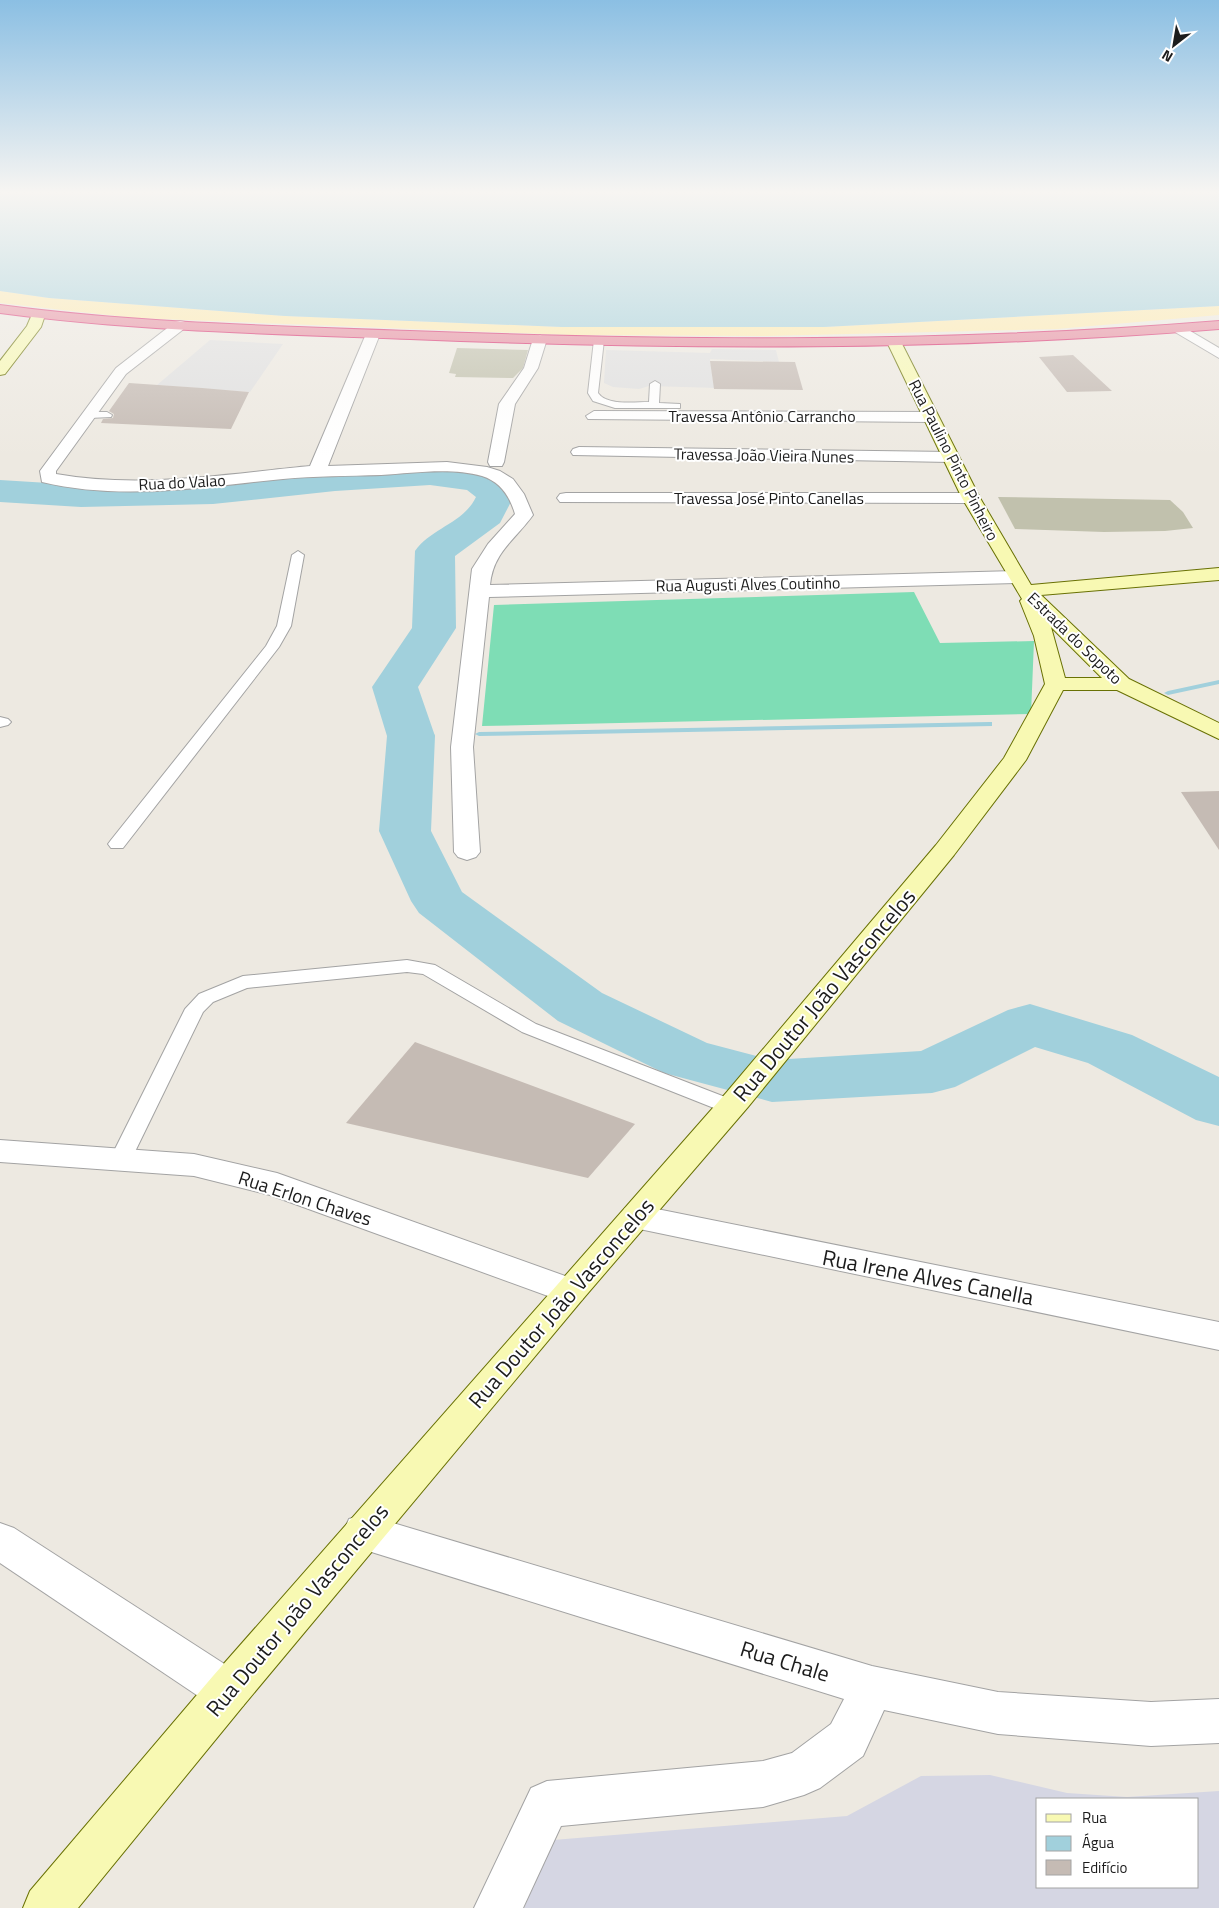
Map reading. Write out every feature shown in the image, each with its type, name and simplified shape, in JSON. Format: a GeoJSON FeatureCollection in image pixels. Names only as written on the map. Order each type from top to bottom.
{"type":"FeatureCollection","features":[{"type":"Feature","properties":{"kind":"highway"},"geometry":{"type":"LineString","coordinates":[[0,309],[36,321],[61,317],[180,325],[373,334],[599,340],[894,342],[1065,337],[1219,325]]}},
{"type":"Feature","properties":{"kind":"street"},"geometry":{"type":"LineString","coordinates":[[0,371],[36,321]]}},
{"type":"Feature","properties":{"kind":"street"},"geometry":{"type":"LineString","coordinates":[[89,415],[121,372],[132,361],[180,325]]}},
{"type":"Feature","properties":{"kind":"street"},"geometry":{"type":"LineString","coordinates":[[1180,329],[1219,354]]}},
{"type":"Feature","properties":{"kind":"street"},"geometry":{"type":"LineString","coordinates":[[317,471],[373,334]]}},
{"type":"Feature","properties":{"kind":"street"},"geometry":{"type":"LineString","coordinates":[[496,462],[507,404],[531,368],[540,339]]}},
{"type":"Feature","properties":{"kind":"street","name":"Rua Paulino Pinto Pinheiro"},"geometry":{"type":"LineString","coordinates":[[894,342],[971,498],[1021,584]]}},
{"type":"Feature","properties":{"kind":"street","name":"Rua do Valao"},"geometry":{"type":"LineString","coordinates":[[89,415],[48,471],[48,478],[85,483],[177,484],[317,471],[472,470],[500,478],[512,488],[520,501],[524,515],[489,556],[482,569],[480,591]]}},
{"type":"Feature","properties":{"kind":"street","name":"Travessa Antônio Carrancho"},"geometry":{"type":"LineString","coordinates":[[594,416],[930,417]]}},
{"type":"Feature","properties":{"kind":"street","name":"Travessa João Vieira Nunes"},"geometry":{"type":"LineString","coordinates":[[579,452],[950,457]]}},
{"type":"Feature","properties":{"kind":"street","name":"Travessa José Pinto Canellas"},"geometry":{"type":"LineString","coordinates":[[566,498],[971,498]]}},
{"type":"Feature","properties":{"kind":"street"},"geometry":{"type":"LineString","coordinates":[[1121,684],[1056,684],[1044,636],[1021,584],[1219,574]]}},
{"type":"Feature","properties":{"kind":"street","name":"Rua Augusti Alves Coutinho"},"geometry":{"type":"LineString","coordinates":[[480,591],[1021,584]]}},
{"type":"Feature","properties":{"kind":"street","name":"Estrada do Sopoto"},"geometry":{"type":"LineString","coordinates":[[1021,584],[1121,684],[1219,732]]}},
{"type":"Feature","properties":{"kind":"street"},"geometry":{"type":"LineString","coordinates":[[468,852],[462,747],[474,625],[480,591]]}},
{"type":"Feature","properties":{"kind":"street"},"geometry":{"type":"LineString","coordinates":[[1044,636],[1060,632],[1074,638]]}},
{"type":"Feature","properties":{"kind":"street","name":"Rua Doutor João Vasconcelos"},"geometry":{"type":"LineString","coordinates":[[47,1908],[363,1532],[570,1291],[637,1218],[743,1093],[968,819],[1014,760],[1056,684]]}},
{"type":"Feature","properties":{"kind":"street","name":"Rua Erlon Chaves"},"geometry":{"type":"LineString","coordinates":[[0,1151],[194,1165],[277,1185],[570,1291]]}},
{"type":"Feature","properties":{"kind":"street","name":"Rua Irene Alves Canella"},"geometry":{"type":"LineString","coordinates":[[637,1218],[1219,1336]]}},
{"type":"Feature","properties":{"kind":"street","name":"Rua Chale"},"geometry":{"type":"LineString","coordinates":[[363,1532],[872,1687],[998,1713],[1151,1724],[1219,1721]]}},
{"type":"Feature","properties":{"kind":"street"},"geometry":{"type":"LineString","coordinates":[[0,1541],[228,1691]]}},
{"type":"Feature","properties":{"kind":"street"},"geometry":{"type":"LineString","coordinates":[[498,1908],[547,1804],[763,1784],[804,1772],[847,1740],[872,1687]]}},
{"type":"Feature","properties":{"kind":"lane"},"geometry":{"type":"LineString","coordinates":[[599,340],[593,393],[597,399],[615,404],[676,406]]}},
{"type":"Feature","properties":{"kind":"lane"},"geometry":{"type":"LineString","coordinates":[[654,406],[655,384]]}},
{"type":"Feature","properties":{"kind":"lane"},"geometry":{"type":"LineString","coordinates":[[89,415],[107,415]]}},
{"type":"Feature","properties":{"kind":"lane"},"geometry":{"type":"LineString","coordinates":[[117,844],[272,647],[284,626],[298,555]]}},
{"type":"Feature","properties":{"kind":"lane"},"geometry":{"type":"LineString","coordinates":[[121,1159],[196,1009],[206,998],[243,982],[407,966],[428,969],[529,1028],[743,1093]]}},
{"type":"Feature","properties":{"kind":"shaded area"},"geometry":{"type":"Polygon","coordinates":[[[210,340],[283,344],[250,392],[157,385],[210,340]]]}},
{"type":"Feature","properties":{"kind":"shaded area"},"geometry":{"type":"Polygon","coordinates":[[[457,348],[528,350],[523,368],[513,378],[455,377],[456,374],[449,373],[457,348]]]}},
{"type":"Feature","properties":{"kind":"shaded area"},"geometry":{"type":"Polygon","coordinates":[[[712,349],[776,350],[779,362],[710,359],[713,383],[718,388],[649,386],[639,389],[613,387],[604,383],[606,350],[710,353],[712,349]]]}},
{"type":"Feature","properties":{"kind":"shaded area"},"geometry":{"type":"Polygon","coordinates":[[[998,497],[1170,500],[1183,512],[1193,528],[1165,531],[1104,532],[1015,529],[998,497]]]}},
{"type":"Feature","properties":{"kind":"shaded area"},"geometry":{"type":"Polygon","coordinates":[[[990,1775],[1067,1793],[1127,1797],[1219,1791],[1219,1908],[524,1908],[553,1840],[847,1816],[921,1776],[990,1775]]]}},
{"type":"Feature","properties":{"kind":"sand"},"geometry":{"type":"Polygon","coordinates":[[[0,291],[49,298],[285,316],[562,327],[824,327],[1219,306],[1219,315],[1057,329],[765,336],[569,335],[135,318],[0,303],[0,291]]]}},
{"type":"Feature","properties":{"kind":"green space"},"geometry":{"type":"Polygon","coordinates":[[[914,592],[940,643],[1034,641],[1031,714],[482,726],[494,605],[914,592]]]}},
{"type":"Feature","properties":{"kind":"water"},"geometry":{"type":"Polygon","coordinates":[[[0,280],[1219,280],[1219,306],[824,327],[562,327],[285,316],[49,298],[0,291],[0,280]]]}},
{"type":"Feature","properties":{"kind":"building"},"geometry":{"type":"Polygon","coordinates":[[[1073,355],[1112,391],[1067,392],[1039,357],[1073,355]]]}},
{"type":"Feature","properties":{"kind":"building"},"geometry":{"type":"Polygon","coordinates":[[[710,361],[795,362],[803,390],[714,389],[710,361]]]}},
{"type":"Feature","properties":{"kind":"building"},"geometry":{"type":"Polygon","coordinates":[[[129,383],[249,392],[231,429],[101,423],[103,419],[113,418],[114,414],[109,411],[129,383]]]}},
{"type":"Feature","properties":{"kind":"building"},"geometry":{"type":"Polygon","coordinates":[[[1219,791],[1219,850],[1181,792],[1219,791]]]}},
{"type":"Feature","properties":{"kind":"building"},"geometry":{"type":"Polygon","coordinates":[[[415,1042],[635,1124],[588,1178],[346,1123],[415,1042]]]}},
{"type":"Feature","properties":{"kind":"waterway"},"geometry":{"type":"LineString","coordinates":[[0,491],[81,496],[213,493],[335,480],[430,474],[477,480],[496,494],[487,515],[435,551],[433,576],[434,628],[395,687],[411,736],[405,831],[439,901],[580,1007],[686,1058],[772,1081],[932,1072],[1030,1024],[1110,1049],[1219,1104]]}},
{"type":"Feature","properties":{"kind":"waterway"},"geometry":{"type":"LineString","coordinates":[[1168,693],[1219,682]]}},
{"type":"Feature","properties":{"kind":"waterway"},"geometry":{"type":"LineString","coordinates":[[479,734],[989,724]]}},
{"type":"Feature","properties":{"kind":"waterway"},"geometry":{"type":"LineString","coordinates":[[411,736],[431,735]]}}]}
